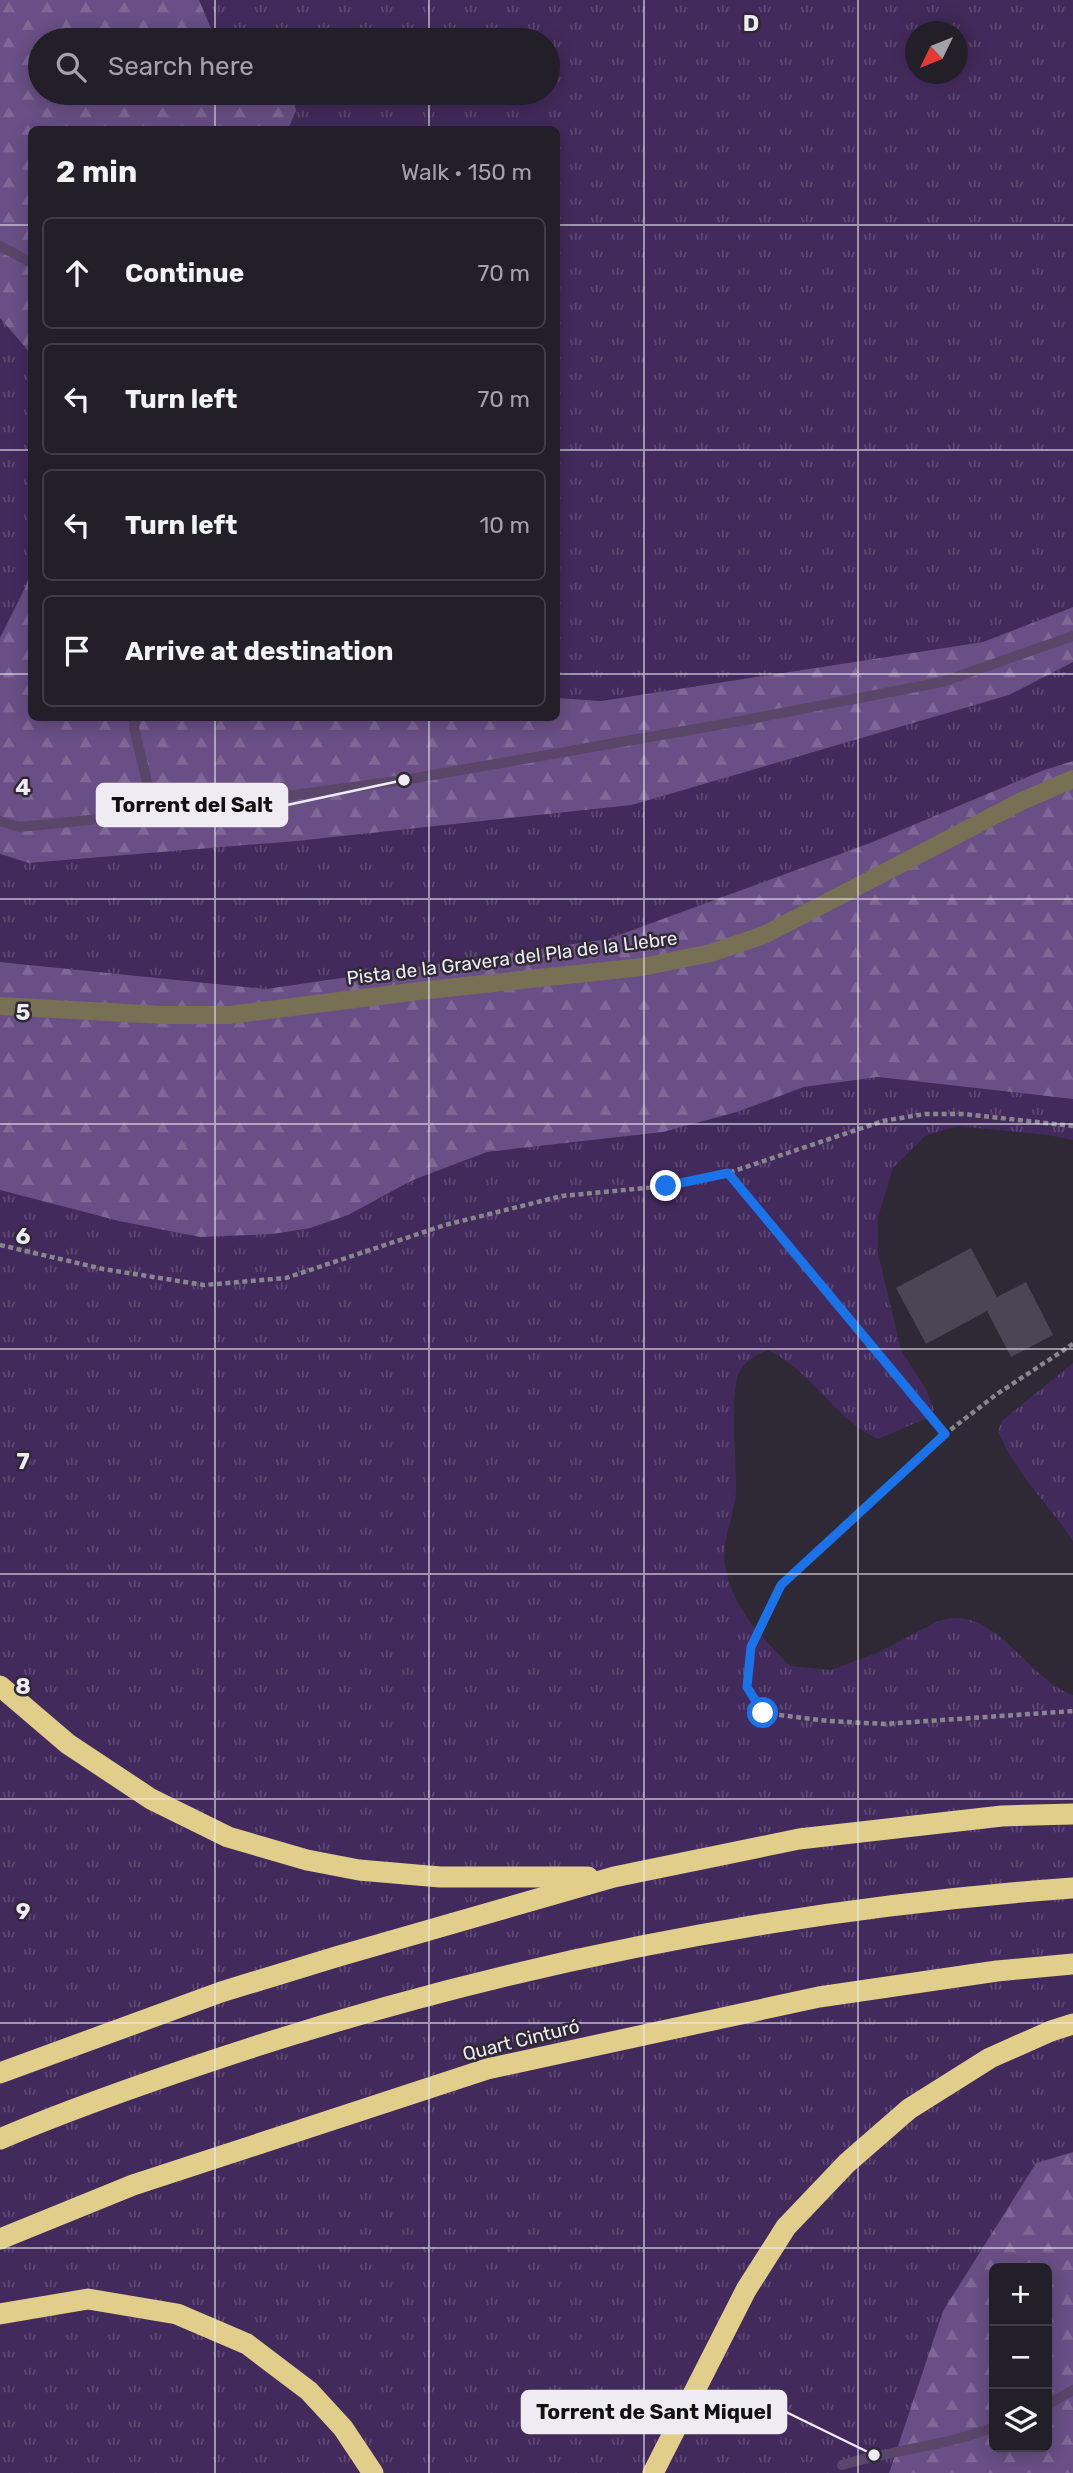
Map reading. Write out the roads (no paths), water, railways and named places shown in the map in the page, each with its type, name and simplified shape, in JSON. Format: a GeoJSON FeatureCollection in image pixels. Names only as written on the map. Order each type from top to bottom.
{"type":"FeatureCollection","features":[{"type":"Feature","properties":{"kind":"highway"},"geometry":{"type":"LineString","coordinates":[[0,1686],[68,1744],[151,1799],[228,1838],[307,1860],[359,1870],[440,1877],[614,1877]]}},
{"type":"Feature","properties":{"kind":"highway"},"geometry":{"type":"LineString","coordinates":[[0,2073],[221,1992],[614,1877],[799,1839],[1002,1816],[1073,1814]]}},
{"type":"Feature","properties":{"kind":"highway"},"geometry":{"type":"LineString","coordinates":[[0,2138],[154,2080],[288,2035],[454,1989],[633,1947],[795,1919],[1000,1893],[1073,1888]]}},
{"type":"Feature","properties":{"kind":"highway","name":"Quart Cinturó"},"geometry":{"type":"LineString","coordinates":[[0,2239],[133,2185],[487,2069],[820,1997],[997,1971],[1073,1964]]}},
{"type":"Feature","properties":{"kind":"highway"},"geometry":{"type":"LineString","coordinates":[[653,2473],[746,2290],[786,2227],[847,2163],[909,2109],[990,2058],[1073,2024]]}},
{"type":"Feature","properties":{"kind":"highway"},"geometry":{"type":"LineString","coordinates":[[0,2314],[88,2298],[177,2314],[247,2344],[309,2392],[343,2428],[373,2473]]}},
{"type":"Feature","properties":{"kind":"street","name":"Pista de la Gravera del Pla de la Llebre"},"geometry":{"type":"LineString","coordinates":[[0,1006],[162,1016],[229,1015],[419,990],[642,967],[711,953],[764,935],[1023,801],[1073,779]]}},
{"type":"Feature","properties":{"kind":"waterway"},"geometry":{"type":"LineString","coordinates":[[0,246],[28,261]]}},
{"type":"Feature","properties":{"kind":"waterway"},"geometry":{"type":"LineString","coordinates":[[0,821],[19,827],[169,812],[404,780],[735,722],[942,682],[1073,636]]}},
{"type":"Feature","properties":{"kind":"waterway"},"geometry":{"type":"LineString","coordinates":[[135,721],[134,728],[149,790],[169,812]]}},
{"type":"Feature","properties":{"kind":"waterway"},"geometry":{"type":"LineString","coordinates":[[1052,2402],[1073,2390]]}},
{"type":"Feature","properties":{"kind":"waterway"},"geometry":{"type":"LineString","coordinates":[[842,2465],[957,2439],[989,2429]]}},
{"type":"Feature","properties":{"kind":"place","name":"Torrent del Salt"},"geometry":{"type":"Point","coordinates":[404,780]}},
{"type":"Feature","properties":{"kind":"place","name":"Torrent de Sant Miquel"},"geometry":{"type":"Point","coordinates":[874,2455]}}]}
